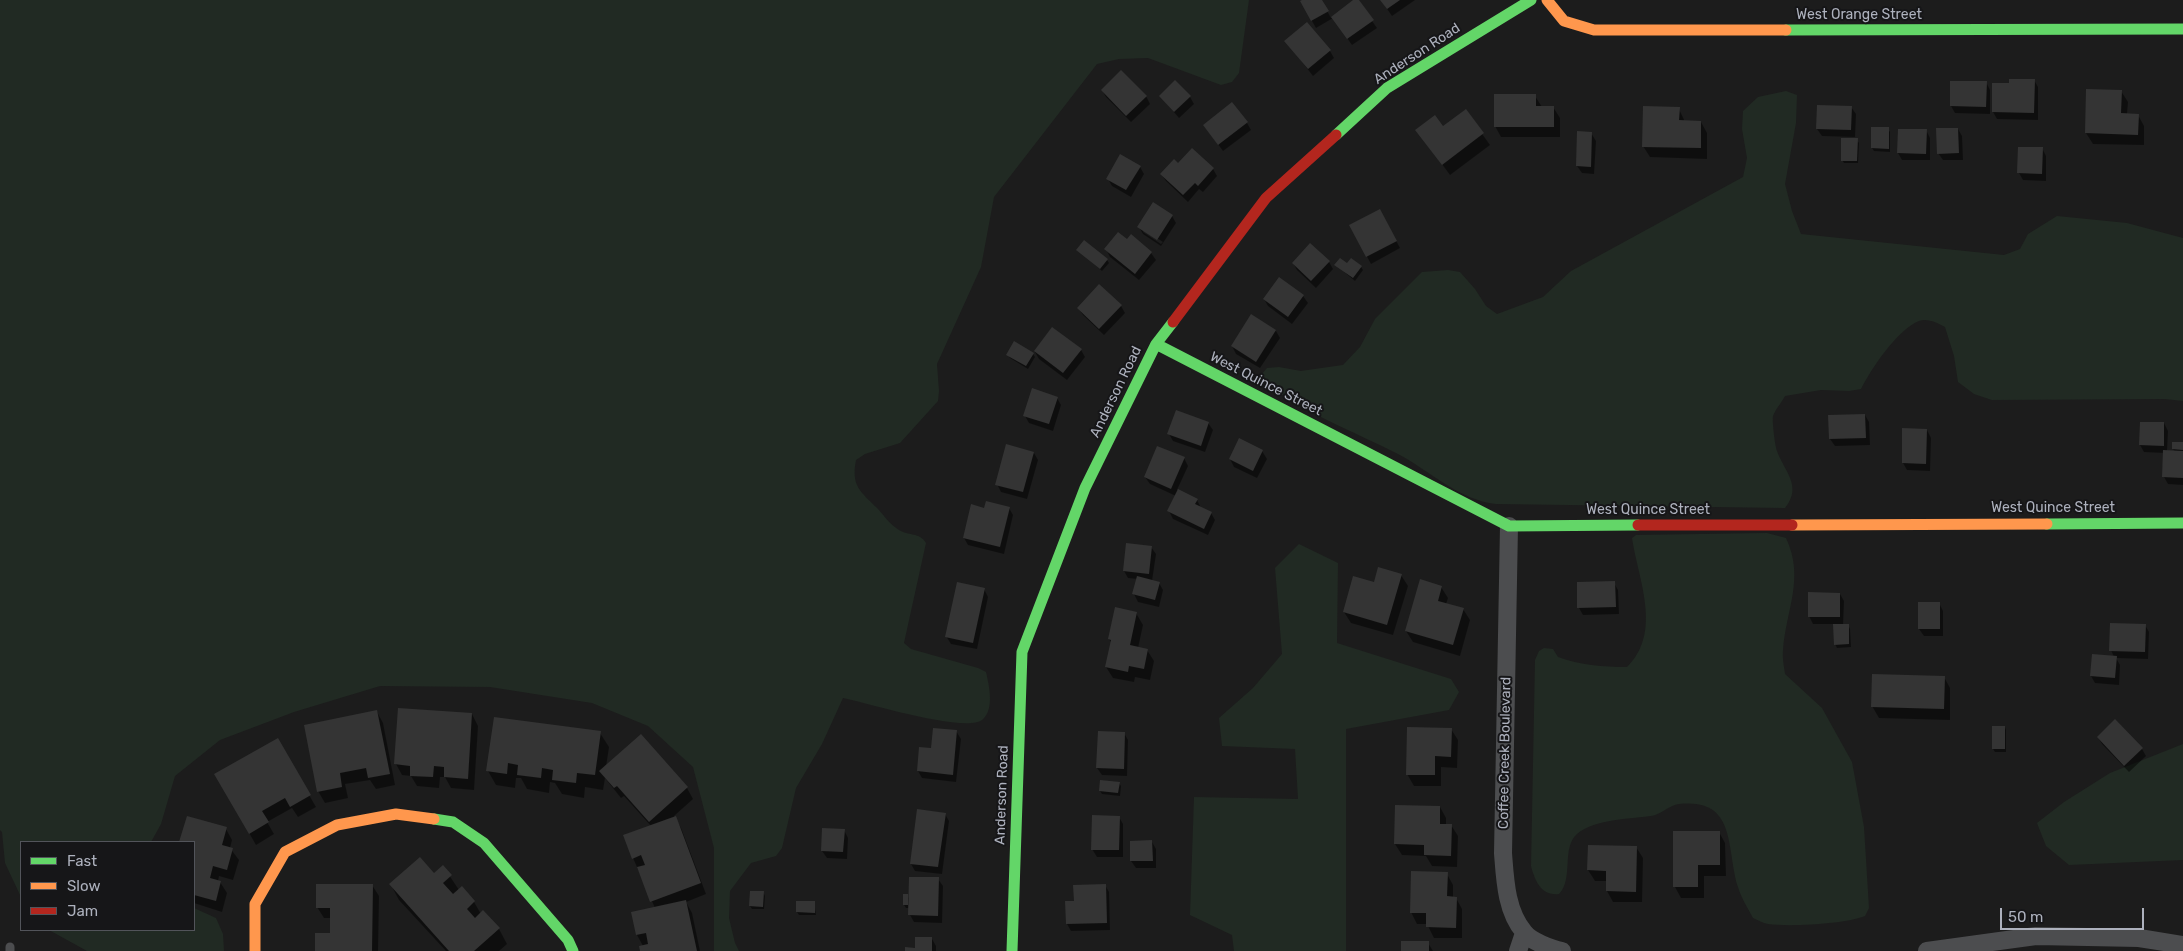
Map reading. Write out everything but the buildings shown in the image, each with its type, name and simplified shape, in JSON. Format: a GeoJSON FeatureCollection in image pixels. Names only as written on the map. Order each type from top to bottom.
{"type":"FeatureCollection","features":[{"type":"Feature","properties":{"kind":"street","name":"Anderson Road"},"geometry":{"type":"LineString","coordinates":[[1012,951],[1022,652],[1085,488],[1156,344],[1266,198],[1387,88],[1531,0]]}},
{"type":"Feature","properties":{"kind":"street","name":"West Orange Street"},"geometry":{"type":"LineString","coordinates":[[1547,0],[1564,21],[1594,30],[2183,29]]}},
{"type":"Feature","properties":{"kind":"street","name":"West Quince Street"},"geometry":{"type":"LineString","coordinates":[[1156,344],[1509,526],[2183,523]]}},
{"type":"Feature","properties":{"kind":"street","name":"Coffee Creek Boulevard"},"geometry":{"type":"LineString","coordinates":[[1509,526],[1503,853],[1505,883],[1512,910],[1524,934]]}},
{"type":"Feature","properties":{"kind":"street"},"geometry":{"type":"LineString","coordinates":[[255,951],[255,904],[285,852],[337,825],[396,814],[453,822],[484,844],[568,940],[573,951]]}},
{"type":"Feature","properties":{"kind":"street"},"geometry":{"type":"LineString","coordinates":[[1518,951],[1524,934],[1552,949],[1562,951]]}},
{"type":"Feature","properties":{"kind":"street"},"geometry":{"type":"LineString","coordinates":[[1927,951],[2036,936],[2138,938],[2183,945]]}},
{"type":"Feature","properties":{"kind":"shaded area"},"geometry":{"type":"Polygon","coordinates":[[[0,0],[1249,0],[1239,73],[1232,82],[1221,85],[1148,58],[1119,59],[1097,64],[994,197],[981,267],[937,364],[938,401],[900,443],[865,454],[856,460],[855,469],[858,487],[889,522],[902,532],[921,537],[926,543],[904,643],[911,649],[986,672],[990,697],[989,710],[982,720],[972,723],[956,723],[915,716],[843,698],[822,744],[796,788],[782,848],[776,856],[751,863],[730,891],[729,918],[735,943],[739,951],[714,951],[714,848],[693,767],[648,726],[592,703],[490,687],[380,686],[294,712],[220,740],[175,776],[161,824],[152,841],[20,841],[20,895],[5,863],[2,832],[0,830],[0,0]]]}},
{"type":"Feature","properties":{"kind":"shaded area"},"geometry":{"type":"Polygon","coordinates":[[[1786,91],[1797,95],[1796,123],[1785,184],[1792,211],[1801,234],[2004,255],[2020,249],[2028,234],[2057,216],[2127,223],[2183,238],[2183,401],[2165,399],[1992,400],[1974,394],[1958,382],[1954,356],[1945,327],[1932,321],[1922,320],[1902,332],[1886,350],[1861,389],[1849,391],[1821,390],[1785,396],[1773,419],[1777,451],[1792,486],[1790,500],[1785,508],[1496,504],[1470,497],[1457,491],[1398,454],[1295,403],[1264,382],[1262,374],[1267,368],[1279,367],[1301,371],[1343,365],[1360,347],[1375,319],[1422,272],[1448,270],[1460,272],[1475,289],[1486,306],[1497,314],[1543,297],[1571,271],[1743,177],[1747,158],[1742,129],[1743,111],[1758,97],[1786,91]]]}},
{"type":"Feature","properties":{"kind":"shaded area"},"geometry":{"type":"Polygon","coordinates":[[[1767,533],[1786,538],[1794,567],[1793,594],[1783,650],[1785,674],[1822,708],[1852,762],[1864,827],[1869,908],[1865,916],[1831,923],[1789,925],[1768,924],[1753,918],[1738,887],[1726,829],[1720,817],[1711,809],[1698,804],[1679,804],[1655,815],[1613,820],[1584,829],[1572,840],[1568,855],[1566,880],[1559,894],[1548,893],[1543,890],[1537,882],[1531,866],[1535,660],[1539,651],[1544,648],[1553,649],[1558,657],[1583,664],[1627,667],[1638,653],[1644,638],[1646,622],[1643,588],[1632,538],[1636,535],[1767,533]]]}},
{"type":"Feature","properties":{"kind":"shaded area"},"geometry":{"type":"Polygon","coordinates":[[[1299,544],[1338,563],[1337,643],[1451,679],[1459,692],[1449,710],[1346,729],[1346,951],[1234,951],[1232,935],[1190,915],[1194,797],[1298,799],[1295,749],[1222,746],[1219,718],[1253,688],[1282,654],[1275,568],[1299,544]]]}},
{"type":"Feature","properties":{"kind":"shaded area"},"geometry":{"type":"Polygon","coordinates":[[[2183,744],[2183,860],[2069,865],[2046,846],[2037,823],[2064,802],[2110,773],[2183,744]]]}},
{"type":"Feature","properties":{"kind":"shaded area"},"geometry":{"type":"Polygon","coordinates":[[[195,908],[216,918],[223,934],[224,951],[87,951],[51,931],[195,931],[195,908]]]}},
{"type":"Feature","properties":{"kind":"traffic: fast"},"geometry":{"type":"LineString","coordinates":[[1336,135],[1387,88],[1531,0]]}},
{"type":"Feature","properties":{"kind":"traffic: fast"},"geometry":{"type":"LineString","coordinates":[[1786,30],[2183,29]]}},
{"type":"Feature","properties":{"kind":"traffic: fast"},"geometry":{"type":"LineString","coordinates":[[1012,951],[1022,652],[1085,488],[1156,344],[1173,322]]}},
{"type":"Feature","properties":{"kind":"traffic: fast"},"geometry":{"type":"LineString","coordinates":[[1156,344],[1509,526],[1638,525]]}},
{"type":"Feature","properties":{"kind":"traffic: fast"},"geometry":{"type":"LineString","coordinates":[[2047,524],[2183,523]]}},
{"type":"Feature","properties":{"kind":"traffic: fast"},"geometry":{"type":"LineString","coordinates":[[434,819],[453,822],[484,843],[568,940],[573,951]]}},
{"type":"Feature","properties":{"kind":"traffic: slow"},"geometry":{"type":"LineString","coordinates":[[1547,0],[1564,21],[1594,30],[1786,30]]}},
{"type":"Feature","properties":{"kind":"traffic: slow"},"geometry":{"type":"LineString","coordinates":[[1792,525],[2047,524]]}},
{"type":"Feature","properties":{"kind":"traffic: slow"},"geometry":{"type":"LineString","coordinates":[[255,951],[255,904],[285,852],[337,825],[396,814],[434,819]]}},
{"type":"Feature","properties":{"kind":"traffic: jam"},"geometry":{"type":"LineString","coordinates":[[1173,322],[1266,198],[1336,135]]}},
{"type":"Feature","properties":{"kind":"traffic: jam"},"geometry":{"type":"LineString","coordinates":[[1638,525],[1792,525]]}}]}
